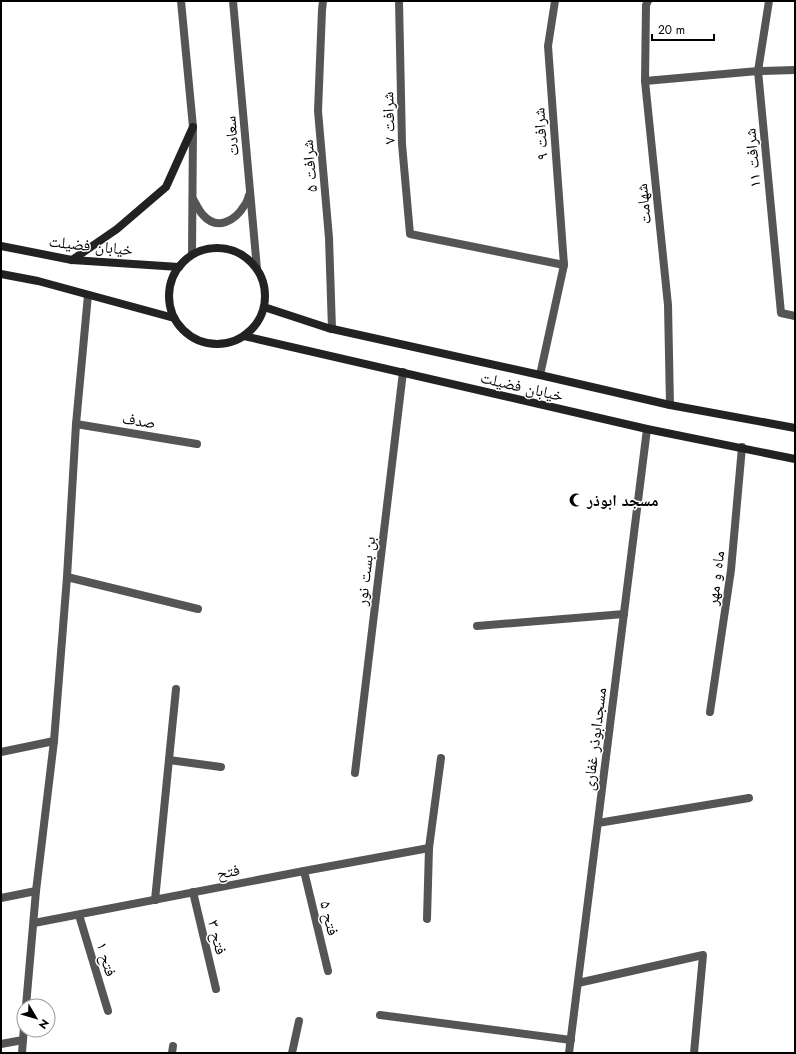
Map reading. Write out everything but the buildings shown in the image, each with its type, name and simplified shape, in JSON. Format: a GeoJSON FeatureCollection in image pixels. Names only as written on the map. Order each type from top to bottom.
{"type":"FeatureCollection","features":[{"type":"Feature","properties":{"kind":"main road"},"geometry":{"type":"LineString","coordinates":[[72,260],[117,229],[166,187],[193,126]]}},
{"type":"Feature","properties":{"kind":"main road","name":"خیابان فضیلت"},"geometry":{"type":"LineString","coordinates":[[1,246],[72,260],[178,267]]}},
{"type":"Feature","properties":{"kind":"main road"},"geometry":{"type":"LineString","coordinates":[[220,248],[234,251],[247,258],[257,269],[264,287],[264,307],[253,328],[244,336],[231,342],[217,344],[203,342],[190,337],[180,328],[172,316],[169,302],[169,288],[173,275],[181,263],[192,254],[206,249],[220,248]]}},
{"type":"Feature","properties":{"kind":"main road"},"geometry":{"type":"LineString","coordinates":[[1,274],[38,281],[174,318]]}},
{"type":"Feature","properties":{"kind":"main road","name":"خیابان فضیلت"},"geometry":{"type":"LineString","coordinates":[[264,307],[332,329],[670,405],[795,428]]}},
{"type":"Feature","properties":{"kind":"main road","name":"خیابان فضیلت"},"geometry":{"type":"LineString","coordinates":[[244,336],[647,429],[742,447],[795,459]]}},
{"type":"Feature","properties":{"kind":"street"},"geometry":{"type":"LineString","coordinates":[[181,1],[193,126],[192,254]]}},
{"type":"Feature","properties":{"kind":"street","name":"سعادت"},"geometry":{"type":"LineString","coordinates":[[233,1],[257,269]]}},
{"type":"Feature","properties":{"kind":"street","name":"شرافت ۵"},"geometry":{"type":"LineString","coordinates":[[323,1],[318,111],[329,238],[332,329]]}},
{"type":"Feature","properties":{"kind":"street","name":"شرافت ۷"},"geometry":{"type":"LineString","coordinates":[[399,1],[402,144],[410,234],[564,265]]}},
{"type":"Feature","properties":{"kind":"street","name":"شرافت ۹"},"geometry":{"type":"LineString","coordinates":[[540,375],[564,265],[548,46],[555,1]]}},
{"type":"Feature","properties":{"kind":"street","name":"شهامت"},"geometry":{"type":"LineString","coordinates":[[648,1],[646,5],[645,81],[668,305],[670,405]]}},
{"type":"Feature","properties":{"kind":"street","name":"شرافت ۱۱"},"geometry":{"type":"LineString","coordinates":[[769,1],[758,70],[781,313],[795,316]]}},
{"type":"Feature","properties":{"kind":"street"},"geometry":{"type":"LineString","coordinates":[[645,81],[758,70],[795,70]]}},
{"type":"Feature","properties":{"kind":"street"},"geometry":{"type":"LineString","coordinates":[[193,198],[203,216],[213,223],[222,224],[233,219],[240,212],[245,206],[250,193]]}},
{"type":"Feature","properties":{"kind":"street"},"geometry":{"type":"LineString","coordinates":[[27,998],[36,891],[54,741],[67,578],[76,424],[88,295]]}},
{"type":"Feature","properties":{"kind":"street","name":"بن بست نور"},"geometry":{"type":"LineString","coordinates":[[354,773],[403,372]]}},
{"type":"Feature","properties":{"kind":"street","name":"صدف"},"geometry":{"type":"LineString","coordinates":[[76,424],[197,444]]}},
{"type":"Feature","properties":{"kind":"street","name":"مسجدابوذر غفاری"},"geometry":{"type":"LineString","coordinates":[[569,1053],[647,429]]}},
{"type":"Feature","properties":{"kind":"street","name":"ماه و مهر"},"geometry":{"type":"LineString","coordinates":[[710,712],[731,570],[742,447]]}},
{"type":"Feature","properties":{"kind":"street"},"geometry":{"type":"LineString","coordinates":[[67,578],[198,609]]}},
{"type":"Feature","properties":{"kind":"street"},"geometry":{"type":"LineString","coordinates":[[478,626],[624,614]]}},
{"type":"Feature","properties":{"kind":"street"},"geometry":{"type":"LineString","coordinates":[[155,900],[176,689]]}},
{"type":"Feature","properties":{"kind":"street"},"geometry":{"type":"LineString","coordinates":[[1,752],[54,741]]}},
{"type":"Feature","properties":{"kind":"street"},"geometry":{"type":"LineString","coordinates":[[427,919],[428,848],[441,758]]}},
{"type":"Feature","properties":{"kind":"street"},"geometry":{"type":"LineString","coordinates":[[169,760],[221,767]]}},
{"type":"Feature","properties":{"kind":"street"},"geometry":{"type":"LineString","coordinates":[[598,823],[749,798]]}},
{"type":"Feature","properties":{"kind":"street","name":"فتح"},"geometry":{"type":"LineString","coordinates":[[34,923],[428,848]]}},
{"type":"Feature","properties":{"kind":"street","name":"فتح ۵"},"geometry":{"type":"LineString","coordinates":[[304,871],[328,971]]}},
{"type":"Feature","properties":{"kind":"street"},"geometry":{"type":"LineString","coordinates":[[1,898],[36,891]]}},
{"type":"Feature","properties":{"kind":"street","name":"فتح ۳"},"geometry":{"type":"LineString","coordinates":[[193,892],[216,989]]}},
{"type":"Feature","properties":{"kind":"street","name":"فتح ۱"},"geometry":{"type":"LineString","coordinates":[[79,915],[108,1011]]}},
{"type":"Feature","properties":{"kind":"street"},"geometry":{"type":"LineString","coordinates":[[578,983],[703,955],[694,1053]]}},
{"type":"Feature","properties":{"kind":"street"},"geometry":{"type":"LineString","coordinates":[[380,1015],[571,1040]]}},
{"type":"Feature","properties":{"kind":"street"},"geometry":{"type":"LineString","coordinates":[[292,1053],[299,1021]]}},
{"type":"Feature","properties":{"kind":"street"},"geometry":{"type":"LineString","coordinates":[[1,1044],[23,1040],[22,1053]]}},
{"type":"Feature","properties":{"kind":"place","name":"مسجد ابوذر"},"geometry":{"type":"Point","coordinates":[576,500]}}]}
